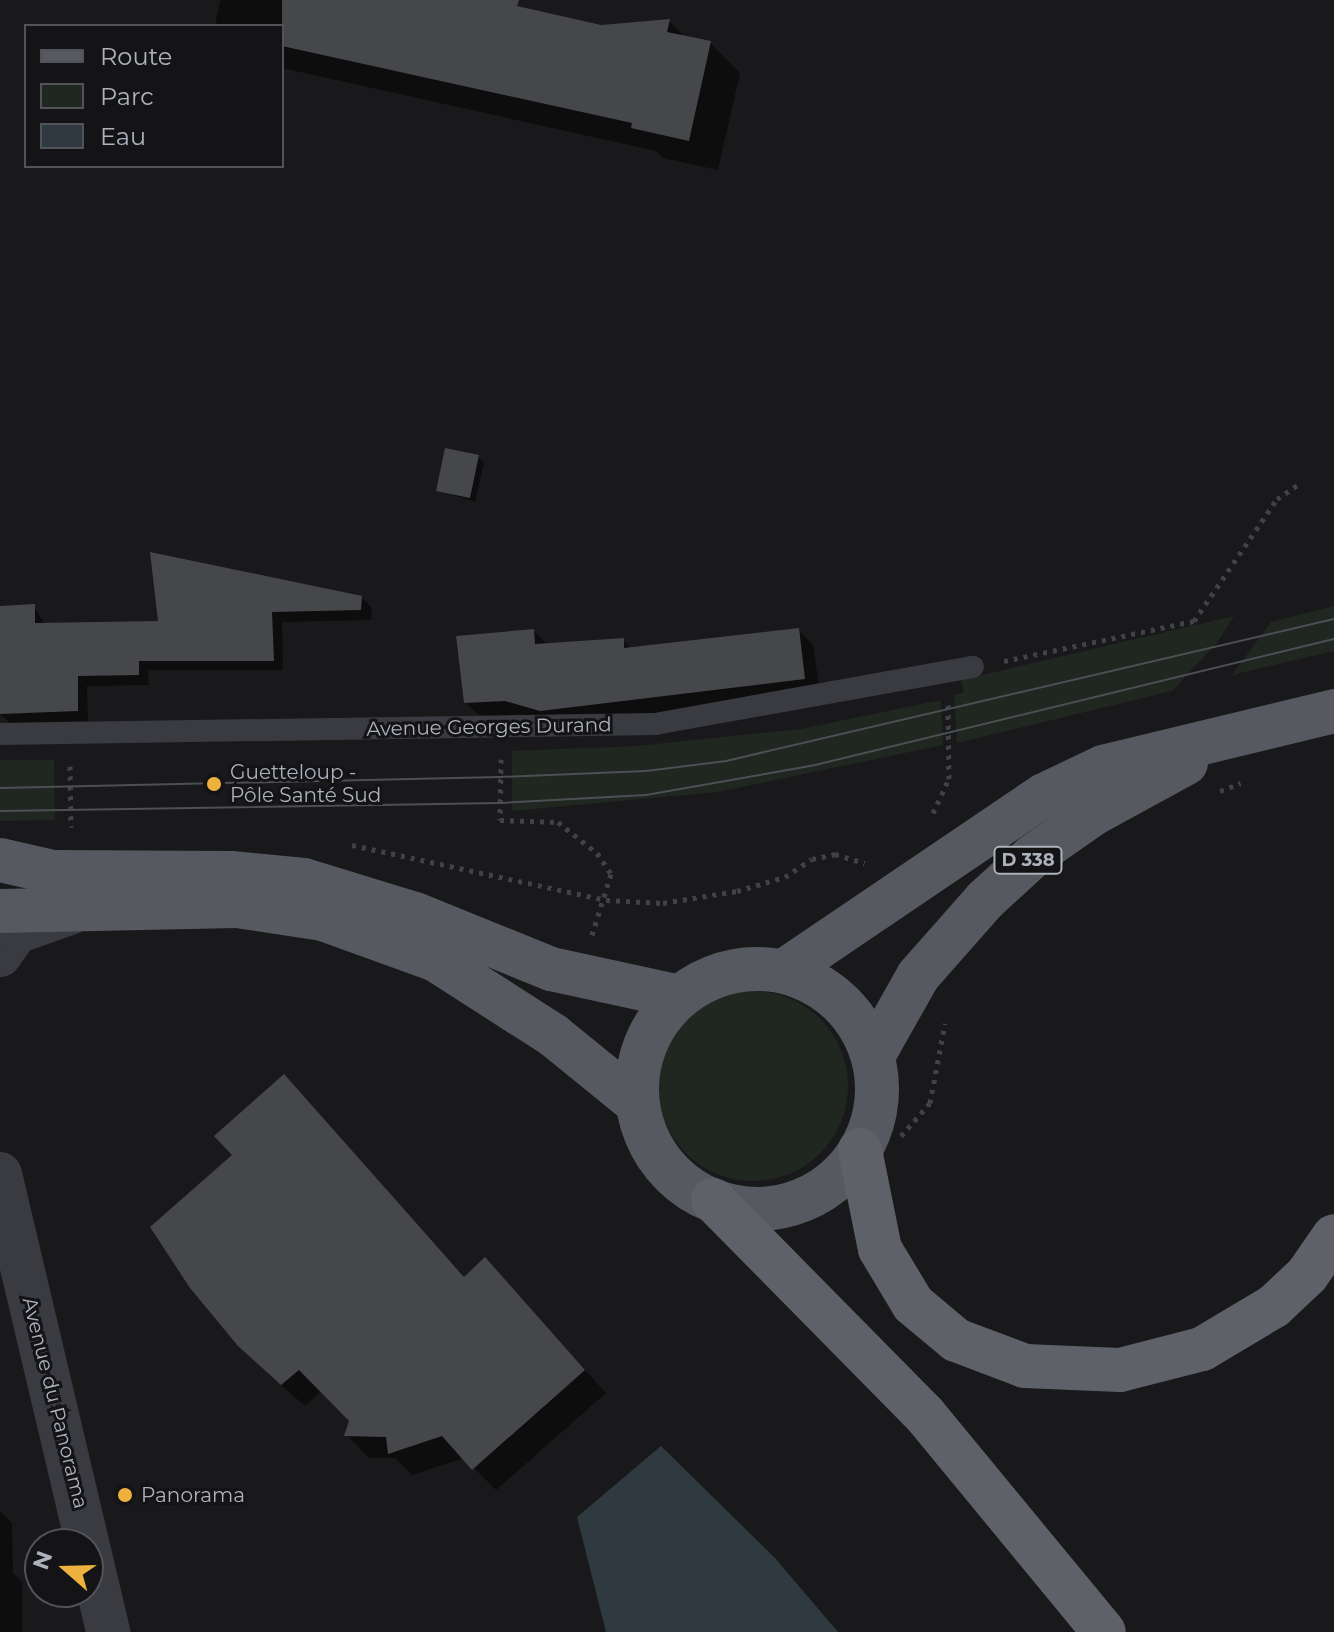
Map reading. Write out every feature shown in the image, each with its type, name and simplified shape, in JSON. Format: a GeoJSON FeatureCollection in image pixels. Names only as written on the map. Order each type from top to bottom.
{"type":"FeatureCollection","features":[{"type":"Feature","properties":{"kind":"highway"},"geometry":{"type":"LineString","coordinates":[[860,1150],[880,1249],[913,1304],[956,1340],[1025,1366],[1120,1370],[1202,1349],[1274,1306],[1307,1275],[1334,1236]]}},
{"type":"Feature","properties":{"kind":"highway"},"geometry":{"type":"LineString","coordinates":[[713,1200],[925,1415],[1104,1632]]}},
{"type":"Feature","properties":{"kind":"main road","name":"D 338"},"geometry":{"type":"LineString","coordinates":[[784,971],[880,881],[1103,767],[1334,711]]}},
{"type":"Feature","properties":{"kind":"main road","name":"D 338"},"geometry":{"type":"LineString","coordinates":[[873,1056],[937,952],[1033,856],[1093,814],[1246,733]]}},
{"type":"Feature","properties":{"kind":"main road"},"geometry":{"type":"LineString","coordinates":[[5,865],[53,872],[231,873],[304,880],[415,914],[551,969],[680,997]]}},
{"type":"Feature","properties":{"kind":"main road"},"geometry":{"type":"LineString","coordinates":[[0,911],[237,906],[323,919],[436,960],[553,1035],[638,1104]]}},
{"type":"Feature","properties":{"kind":"main road"},"geometry":{"type":"LineString","coordinates":[[784,971],[834,996],[858,1023],[873,1056],[876,1107],[860,1150],[835,1180],[794,1203],[757,1209],[713,1200],[681,1182],[662,1162],[644,1129],[638,1104],[638,1074],[647,1039],[680,997],[727,972],[784,971]]}},
{"type":"Feature","properties":{"kind":"street"},"geometry":{"type":"LineString","coordinates":[[0,955],[16,932],[80,910]]}},
{"type":"Feature","properties":{"kind":"street","name":"Avenue du Panorama"},"geometry":{"type":"LineString","coordinates":[[0,1174],[108,1632]]}},
{"type":"Feature","properties":{"kind":"lane","name":"Avenue Georges Durand"},"geometry":{"type":"LineString","coordinates":[[0,734],[655,724],[973,667]]}},
{"type":"Feature","properties":{"kind":"path"},"geometry":{"type":"LineString","coordinates":[[973,667],[1194,621],[1277,499],[1298,485]]}},
{"type":"Feature","properties":{"kind":"path"},"geometry":{"type":"LineString","coordinates":[[927,818],[937,809],[949,779],[945,673]]}},
{"type":"Feature","properties":{"kind":"path"},"geometry":{"type":"LineString","coordinates":[[69,733],[71,827]]}},
{"type":"Feature","properties":{"kind":"path"},"geometry":{"type":"LineString","coordinates":[[501,758],[500,820],[558,822],[583,840],[611,874],[606,900],[663,903],[737,891],[785,877],[812,859],[835,854],[858,857],[880,881]]}},
{"type":"Feature","properties":{"kind":"path"},"geometry":{"type":"LineString","coordinates":[[876,857],[880,881]]}},
{"type":"Feature","properties":{"kind":"path"},"geometry":{"type":"LineString","coordinates":[[860,1150],[890,1143],[913,1127],[930,1103],[948,1013]]}},
{"type":"Feature","properties":{"kind":"green space"},"geometry":{"type":"Polygon","coordinates":[[[1334,606],[1334,651],[1232,675],[1271,622],[1334,606]]]}},
{"type":"Feature","properties":{"kind":"green space"},"geometry":{"type":"Polygon","coordinates":[[[1234,616],[1217,643],[1172,691],[957,743],[954,695],[964,692],[961,680],[1234,616]]]}},
{"type":"Feature","properties":{"kind":"green space"},"geometry":{"type":"Polygon","coordinates":[[[941,700],[943,745],[718,792],[512,811],[512,751],[636,746],[801,729],[941,700]]]}},
{"type":"Feature","properties":{"kind":"green space"},"geometry":{"type":"Polygon","coordinates":[[[0,760],[54,760],[55,820],[0,821],[0,760]]]}},
{"type":"Feature","properties":{"kind":"green space"},"geometry":{"type":"Polygon","coordinates":[[[753,991],[789,999],[806,1007],[820,1019],[832,1033],[840,1050],[848,1086],[840,1122],[832,1139],[820,1153],[806,1165],[789,1173],[753,1181],[717,1173],[700,1165],[686,1153],[674,1139],[666,1122],[658,1086],[666,1050],[674,1033],[686,1019],[700,1007],[717,999],[753,991]]]}},
{"type":"Feature","properties":{"kind":"water"},"geometry":{"type":"Polygon","coordinates":[[[661,1446],[775,1558],[838,1632],[606,1632],[577,1517],[661,1446]]]}},
{"type":"Feature","properties":{"kind":"building"},"geometry":{"type":"Polygon","coordinates":[[[282,0],[519,0],[517,6],[601,25],[670,19],[667,32],[711,41],[689,141],[631,128],[632,123],[284,46],[282,0]]]}},
{"type":"Feature","properties":{"kind":"building"},"geometry":{"type":"Polygon","coordinates":[[[445,448],[479,455],[470,498],[436,491],[445,448]]]}},
{"type":"Feature","properties":{"kind":"building"},"geometry":{"type":"Polygon","coordinates":[[[150,552],[362,596],[361,610],[272,612],[274,661],[139,661],[139,675],[78,676],[78,711],[0,714],[0,606],[35,604],[35,623],[158,621],[150,552]]]}},
{"type":"Feature","properties":{"kind":"building"},"geometry":{"type":"Polygon","coordinates":[[[799,628],[805,679],[540,711],[505,701],[464,703],[456,636],[534,629],[535,644],[624,638],[624,648],[799,628]]]}},
{"type":"Feature","properties":{"kind":"building"},"geometry":{"type":"Polygon","coordinates":[[[284,1074],[464,1277],[485,1257],[585,1370],[472,1470],[442,1436],[388,1454],[386,1437],[344,1436],[349,1421],[299,1370],[281,1385],[238,1346],[190,1288],[150,1227],[232,1155],[214,1136],[284,1074]]]}},
{"type":"Feature","properties":{"kind":"tram line"},"geometry":{"type":"LineString","coordinates":[[0,788],[500,777],[646,771],[726,761],[1334,619]]}},
{"type":"Feature","properties":{"kind":"tram line"},"geometry":{"type":"LineString","coordinates":[[0,811],[500,803],[646,795],[811,766],[1334,639]]}},
{"type":"Feature","properties":{"kind":"place","name":"Guetteloup - Pôle Santé Sud"},"geometry":{"type":"Point","coordinates":[214,784]}},
{"type":"Feature","properties":{"kind":"place","name":"Panorama"},"geometry":{"type":"Point","coordinates":[125,1495]}}]}
